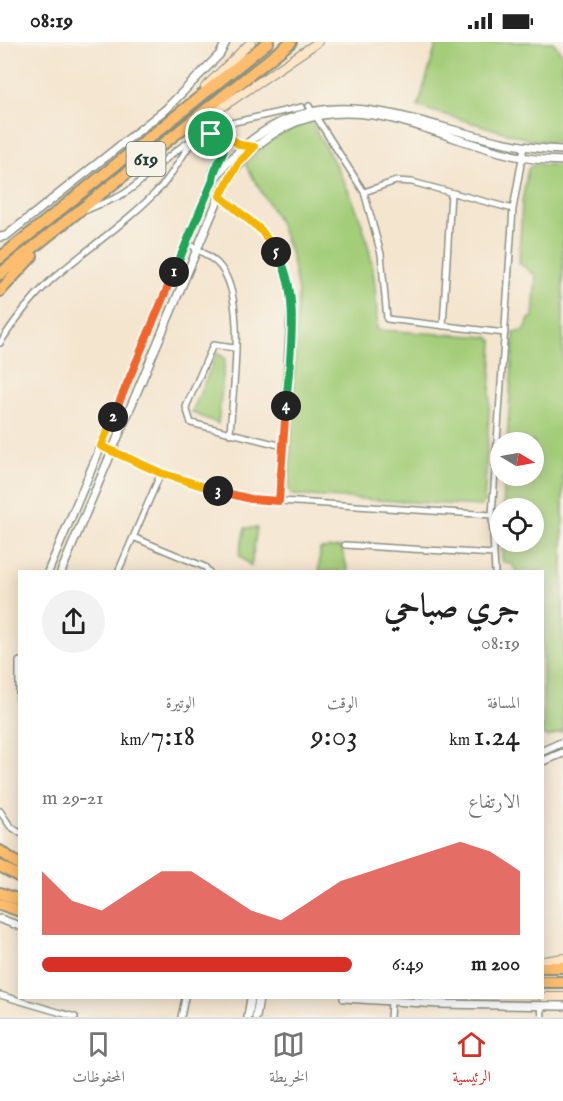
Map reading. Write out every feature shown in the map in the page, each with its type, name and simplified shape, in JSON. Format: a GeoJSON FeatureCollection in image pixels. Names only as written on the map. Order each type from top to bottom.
{"type":"FeatureCollection","features":[{"type":"Feature","properties":{"kind":"highway","name":"619"},"geometry":{"type":"LineString","coordinates":[[0,258],[268,42]]}},
{"type":"Feature","properties":{"kind":"highway","name":"619"},"geometry":{"type":"LineString","coordinates":[[0,274],[80,213],[291,42]]}},
{"type":"Feature","properties":{"kind":"highway"},"geometry":{"type":"LineString","coordinates":[[0,291],[14,274],[80,213]]}},
{"type":"Feature","properties":{"kind":"highway"},"geometry":{"type":"LineString","coordinates":[[0,250],[50,218]]}},
{"type":"Feature","properties":{"kind":"highway"},"geometry":{"type":"LineString","coordinates":[[0,852],[18,864]]}},
{"type":"Feature","properties":{"kind":"highway"},"geometry":{"type":"LineString","coordinates":[[0,866],[18,876]]}},
{"type":"Feature","properties":{"kind":"highway"},"geometry":{"type":"LineString","coordinates":[[0,893],[18,899]]}},
{"type":"Feature","properties":{"kind":"highway"},"geometry":{"type":"LineString","coordinates":[[0,904],[18,910]]}},
{"type":"Feature","properties":{"kind":"highway"},"geometry":{"type":"LineString","coordinates":[[544,967],[563,967]]}},
{"type":"Feature","properties":{"kind":"highway"},"geometry":{"type":"LineString","coordinates":[[544,982],[563,982]]}},
{"type":"Feature","properties":{"kind":"main road"},"geometry":{"type":"LineString","coordinates":[[172,119],[251,42]]}},
{"type":"Feature","properties":{"kind":"main road"},"geometry":{"type":"LineString","coordinates":[[111,187],[211,114],[318,42]]}},
{"type":"Feature","properties":{"kind":"main road"},"geometry":{"type":"LineString","coordinates":[[544,961],[563,958]]}},
{"type":"Feature","properties":{"kind":"main road"},"geometry":{"type":"LineString","coordinates":[[544,997],[563,997]]}},
{"type":"Feature","properties":{"kind":"street"},"geometry":{"type":"LineString","coordinates":[[0,237],[21,224],[166,109],[220,54],[226,42]]}},
{"type":"Feature","properties":{"kind":"street"},"geometry":{"type":"LineString","coordinates":[[80,213],[126,193],[194,140],[204,129],[306,106],[347,101]]}},
{"type":"Feature","properties":{"kind":"street"},"geometry":{"type":"LineString","coordinates":[[370,102],[524,147],[563,150]]}},
{"type":"Feature","properties":{"kind":"street"},"geometry":{"type":"LineString","coordinates":[[306,106],[315,116],[364,192],[381,254],[387,319],[505,333]]}},
{"type":"Feature","properties":{"kind":"street"},"geometry":{"type":"LineString","coordinates":[[49,570],[213,180],[240,145],[252,134],[281,115],[306,106]]}},
{"type":"Feature","properties":{"kind":"street"},"geometry":{"type":"LineString","coordinates":[[62,570],[220,196],[238,164],[254,147],[284,127],[315,116],[357,112],[382,115],[521,157],[563,161]]}},
{"type":"Feature","properties":{"kind":"street"},"geometry":{"type":"LineString","coordinates":[[0,343],[26,307],[49,283],[137,210],[161,187],[176,170],[194,140],[222,132],[240,145],[254,147]]}},
{"type":"Feature","properties":{"kind":"street"},"geometry":{"type":"LineString","coordinates":[[211,134],[222,138],[225,146],[213,171],[213,180]]}},
{"type":"Feature","properties":{"kind":"street"},"geometry":{"type":"LineString","coordinates":[[493,498],[513,209],[524,147]]}},
{"type":"Feature","properties":{"kind":"street"},"geometry":{"type":"LineString","coordinates":[[364,192],[396,181],[513,209]]}},
{"type":"Feature","properties":{"kind":"street"},"geometry":{"type":"LineString","coordinates":[[443,326],[451,193]]}},
{"type":"Feature","properties":{"kind":"street"},"geometry":{"type":"LineString","coordinates":[[220,196],[261,230],[282,262],[291,300],[279,501]]}},
{"type":"Feature","properties":{"kind":"street"},"geometry":{"type":"LineString","coordinates":[[186,242],[218,264],[232,287],[237,313],[230,434]]}},
{"type":"Feature","properties":{"kind":"street"},"geometry":{"type":"LineString","coordinates":[[234,348],[213,345],[186,407],[191,423],[283,446]]}},
{"type":"Feature","properties":{"kind":"street"},"geometry":{"type":"LineString","coordinates":[[101,446],[161,473],[251,499],[490,514]]}},
{"type":"Feature","properties":{"kind":"street"},"geometry":{"type":"LineString","coordinates":[[119,570],[161,473]]}},
{"type":"Feature","properties":{"kind":"street"},"geometry":{"type":"LineString","coordinates":[[133,537],[207,570]]}},
{"type":"Feature","properties":{"kind":"street"},"geometry":{"type":"LineString","coordinates":[[345,545],[494,554],[495,570]]}},
{"type":"Feature","properties":{"kind":"street"},"geometry":{"type":"LineString","coordinates":[[544,756],[563,742]]}},
{"type":"Feature","properties":{"kind":"street"},"geometry":{"type":"LineString","coordinates":[[544,756],[563,753]]}},
{"type":"Feature","properties":{"kind":"street"},"geometry":{"type":"LineString","coordinates":[[0,811],[10,826],[18,831]]}},
{"type":"Feature","properties":{"kind":"street"},"geometry":{"type":"LineString","coordinates":[[0,919],[18,925]]}},
{"type":"Feature","properties":{"kind":"street"},"geometry":{"type":"LineString","coordinates":[[0,995],[65,1016],[75,1017]]}},
{"type":"Feature","properties":{"kind":"street"},"geometry":{"type":"LineString","coordinates":[[181,1017],[185,999]]}},
{"type":"Feature","properties":{"kind":"street"},"geometry":{"type":"LineString","coordinates":[[248,1017],[251,999]]}},
{"type":"Feature","properties":{"kind":"street"},"geometry":{"type":"LineString","coordinates":[[256,1017],[259,999]]}},
{"type":"Feature","properties":{"kind":"street"},"geometry":{"type":"LineString","coordinates":[[356,999],[391,1002],[563,1006]]}},
{"type":"Feature","properties":{"kind":"street"},"geometry":{"type":"LineString","coordinates":[[390,1017],[391,1002]]}},
{"type":"Feature","properties":{"kind":"street"},"geometry":{"type":"LineString","coordinates":[[541,1006],[542,1017]]}},
{"type":"Feature","properties":{"kind":"green space"},"geometry":{"type":"Polygon","coordinates":[[[437,42],[553,42],[563,55],[563,143],[531,140],[418,107],[437,42]]]}},
{"type":"Feature","properties":{"kind":"green space"},"geometry":{"type":"Polygon","coordinates":[[[307,122],[312,124],[327,150],[352,198],[361,221],[373,271],[377,330],[489,337],[493,341],[484,503],[481,506],[292,495],[289,490],[298,292],[291,254],[278,220],[245,164],[269,140],[307,122]]]}},
{"type":"Feature","properties":{"kind":"green space"},"geometry":{"type":"Polygon","coordinates":[[[535,164],[563,166],[563,731],[548,737],[544,735],[544,570],[515,570],[512,564],[502,561],[502,552],[544,552],[544,498],[504,498],[504,486],[544,486],[544,432],[508,432],[514,333],[525,330],[529,319],[533,317],[536,276],[519,263],[522,202],[528,169],[535,164]]]}},
{"type":"Feature","properties":{"kind":"green space"},"geometry":{"type":"Polygon","coordinates":[[[217,353],[225,358],[218,424],[192,412],[217,353]]]}},
{"type":"Feature","properties":{"kind":"green space"},"geometry":{"type":"Polygon","coordinates":[[[245,528],[257,528],[251,566],[239,555],[245,528]]]}},
{"type":"Feature","properties":{"kind":"green space"},"geometry":{"type":"Polygon","coordinates":[[[341,547],[348,570],[319,570],[320,549],[341,547]]]}},
{"type":"Feature","properties":{"kind":"route"},"geometry":{"type":"LineString","coordinates":[[222,132],[232,141],[244,147],[254,147],[238,164],[220,196],[261,230],[282,262],[291,300],[279,501],[251,499],[210,489],[161,473],[101,446],[213,180],[213,171],[224,150],[222,138],[211,134],[222,132]]}}]}
